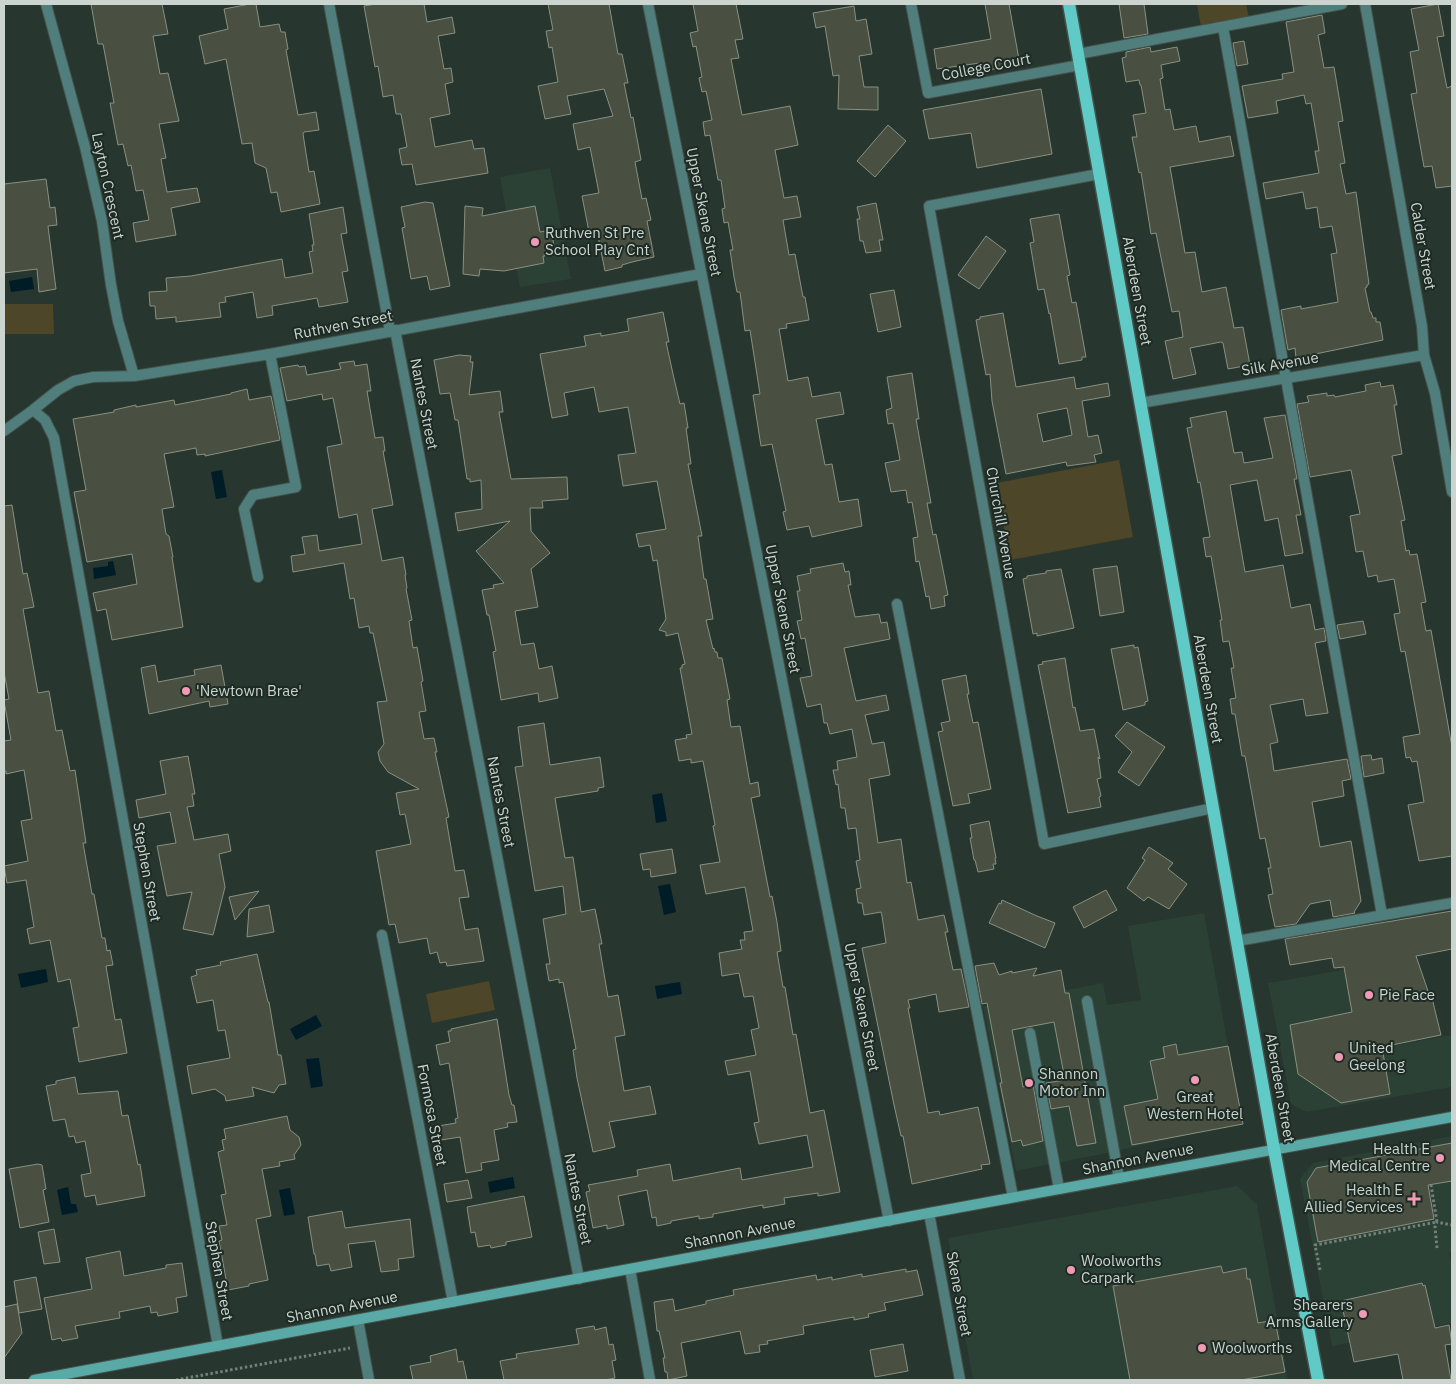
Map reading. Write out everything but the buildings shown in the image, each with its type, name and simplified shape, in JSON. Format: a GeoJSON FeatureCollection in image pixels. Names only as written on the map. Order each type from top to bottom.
{"type":"FeatureCollection","features":[{"type":"Feature","properties":{"kind":"main road","name":"Aberdeen Street"},"geometry":{"type":"LineString","coordinates":[[1068,4],[1274,1149],[1318,1380]]}},
{"type":"Feature","properties":{"kind":"main road","name":"Shannon Avenue"},"geometry":{"type":"LineString","coordinates":[[34,1380],[929,1212],[1452,1117]]}},
{"type":"Feature","properties":{"kind":"street","name":"Layton Crescent"},"geometry":{"type":"LineString","coordinates":[[46,4],[85,147],[102,221],[118,321],[134,376]]}},
{"type":"Feature","properties":{"kind":"street","name":"Nantes Street"},"geometry":{"type":"LineString","coordinates":[[328,4],[579,1278]]}},
{"type":"Feature","properties":{"kind":"street","name":"Upper Skene Street"},"geometry":{"type":"LineString","coordinates":[[648,4],[889,1221]]}},
{"type":"Feature","properties":{"kind":"street","name":"College Court"},"geometry":{"type":"LineString","coordinates":[[911,4],[928,93],[1078,60]]}},
{"type":"Feature","properties":{"kind":"street"},"geometry":{"type":"LineString","coordinates":[[1078,60],[1223,27],[1342,4]]}},
{"type":"Feature","properties":{"kind":"street","name":"Calder Street"},"geometry":{"type":"LineString","coordinates":[[1365,4],[1422,326],[1424,355],[1435,393],[1452,492]]}},
{"type":"Feature","properties":{"kind":"street"},"geometry":{"type":"LineString","coordinates":[[1223,27],[1382,915]]}},
{"type":"Feature","properties":{"kind":"street","name":"Churchill Avenue"},"geometry":{"type":"LineString","coordinates":[[1099,174],[929,206],[1044,844],[1213,808]]}},
{"type":"Feature","properties":{"kind":"street","name":"Ruthven Street"},"geometry":{"type":"LineString","coordinates":[[4,431],[58,390],[74,381],[93,377],[134,376],[270,354],[701,274]]}},
{"type":"Feature","properties":{"kind":"street"},"geometry":{"type":"LineString","coordinates":[[258,577],[244,509],[253,495],[296,487],[270,354]]}},
{"type":"Feature","properties":{"kind":"street","name":"Silk Avenue"},"geometry":{"type":"LineString","coordinates":[[1140,403],[1424,355]]}},
{"type":"Feature","properties":{"kind":"street","name":"Stephen Street"},"geometry":{"type":"LineString","coordinates":[[34,410],[45,420],[54,438],[218,1346]]}},
{"type":"Feature","properties":{"kind":"street"},"geometry":{"type":"LineString","coordinates":[[897,604],[1013,1198]]}},
{"type":"Feature","properties":{"kind":"street"},"geometry":{"type":"LineString","coordinates":[[1237,941],[1452,903]]}},
{"type":"Feature","properties":{"kind":"street","name":"Formosa Street"},"geometry":{"type":"LineString","coordinates":[[382,934],[453,1302]]}},
{"type":"Feature","properties":{"kind":"street"},"geometry":{"type":"LineString","coordinates":[[1086,1002],[1119,1178]]}},
{"type":"Feature","properties":{"kind":"street"},"geometry":{"type":"LineString","coordinates":[[1030,1033],[1059,1189]]}},
{"type":"Feature","properties":{"kind":"street","name":"Skene Street"},"geometry":{"type":"LineString","coordinates":[[929,1212],[960,1380]]}},
{"type":"Feature","properties":{"kind":"street"},"geometry":{"type":"LineString","coordinates":[[630,1269],[650,1380]]}},
{"type":"Feature","properties":{"kind":"street"},"geometry":{"type":"LineString","coordinates":[[358,1320],[369,1380]]}},
{"type":"Feature","properties":{"kind":"path"},"geometry":{"type":"LineString","coordinates":[[1431,1185],[1437,1222],[1435,1227],[1437,1248]]}},
{"type":"Feature","properties":{"kind":"path"},"geometry":{"type":"LineString","coordinates":[[1320,1270],[1315,1245],[1437,1222],[1451,1225]]}},
{"type":"Feature","properties":{"kind":"path"},"geometry":{"type":"LineString","coordinates":[[176,1380],[363,1346]]}},
{"type":"Feature","properties":{"kind":"shaded area"},"geometry":{"type":"Polygon","coordinates":[[[1197,4],[1246,4],[1249,18],[1201,27],[1197,4]]]}},
{"type":"Feature","properties":{"kind":"shaded area"},"geometry":{"type":"Polygon","coordinates":[[[550,168],[571,279],[520,287],[500,177],[550,168]]]}},
{"type":"Feature","properties":{"kind":"shaded area"},"geometry":{"type":"Polygon","coordinates":[[[4,304],[53,304],[54,334],[4,334],[4,304]]]}},
{"type":"Feature","properties":{"kind":"shaded area"},"geometry":{"type":"Polygon","coordinates":[[[1119,460],[1133,537],[1010,560],[996,483],[1119,460]]]}},
{"type":"Feature","properties":{"kind":"shaded area"},"geometry":{"type":"Polygon","coordinates":[[[1204,913],[1242,1123],[1016,1171],[983,1006],[1103,983],[1107,1005],[1141,1000],[1128,926],[1204,913]]]}},
{"type":"Feature","properties":{"kind":"shaded area"},"geometry":{"type":"Polygon","coordinates":[[[1383,963],[1398,1045],[1452,1035],[1452,1087],[1306,1112],[1291,1104],[1268,983],[1383,963]]]}},
{"type":"Feature","properties":{"kind":"shaded area"},"geometry":{"type":"Polygon","coordinates":[[[489,981],[495,1010],[432,1023],[426,994],[489,981]]]}},
{"type":"Feature","properties":{"kind":"shaded area"},"geometry":{"type":"Polygon","coordinates":[[[1452,1136],[1452,1252],[1449,1253],[1452,1268],[1452,1323],[1332,1346],[1300,1179],[1313,1163],[1452,1136]]]}},
{"type":"Feature","properties":{"kind":"shaded area","name":"Woolworths Carpark"},"geometry":{"type":"Polygon","coordinates":[[[1237,1186],[1257,1204],[1288,1380],[973,1380],[948,1238],[1237,1186]]]}},
{"type":"Feature","properties":{"kind":"water"},"geometry":{"type":"Polygon","coordinates":[[[32,277],[34,289],[11,292],[9,281],[32,277]]]}},
{"type":"Feature","properties":{"kind":"water"},"geometry":{"type":"Polygon","coordinates":[[[222,470],[227,497],[216,499],[211,472],[222,470]]]}},
{"type":"Feature","properties":{"kind":"water"},"geometry":{"type":"Polygon","coordinates":[[[113,561],[116,575],[94,579],[93,568],[108,566],[108,562],[113,561]]]}},
{"type":"Feature","properties":{"kind":"water"},"geometry":{"type":"Polygon","coordinates":[[[662,793],[667,821],[656,823],[652,795],[662,793]]]}},
{"type":"Feature","properties":{"kind":"water"},"geometry":{"type":"Polygon","coordinates":[[[670,884],[676,912],[664,915],[658,886],[670,884]]]}},
{"type":"Feature","properties":{"kind":"water"},"geometry":{"type":"Polygon","coordinates":[[[46,969],[48,982],[21,988],[18,974],[46,969]]]}},
{"type":"Feature","properties":{"kind":"water"},"geometry":{"type":"Polygon","coordinates":[[[680,982],[682,994],[657,999],[655,986],[680,982]]]}},
{"type":"Feature","properties":{"kind":"water"},"geometry":{"type":"Polygon","coordinates":[[[316,1015],[322,1026],[296,1040],[290,1029],[316,1015]]]}},
{"type":"Feature","properties":{"kind":"water"},"geometry":{"type":"Polygon","coordinates":[[[319,1058],[323,1086],[311,1088],[306,1059],[319,1058]]]}},
{"type":"Feature","properties":{"kind":"water"},"geometry":{"type":"Polygon","coordinates":[[[513,1177],[515,1188],[490,1193],[488,1182],[513,1177]]]}},
{"type":"Feature","properties":{"kind":"water"},"geometry":{"type":"Polygon","coordinates":[[[68,1187],[71,1204],[76,1204],[78,1212],[62,1215],[57,1190],[68,1187]]]}},
{"type":"Feature","properties":{"kind":"water"},"geometry":{"type":"Polygon","coordinates":[[[290,1188],[295,1214],[284,1216],[279,1190],[290,1188]]]}},
{"type":"Feature","properties":{"kind":"place","name":"Ruthven St Pre School Play Cnt"},"geometry":{"type":"Point","coordinates":[535,242]}},
{"type":"Feature","properties":{"kind":"place","name":"'Newtown Brae'"},"geometry":{"type":"Point","coordinates":[186,691]}},
{"type":"Feature","properties":{"kind":"place","name":"Pie Face"},"geometry":{"type":"Point","coordinates":[1369,995]}},
{"type":"Feature","properties":{"kind":"place","name":"United Geelong"},"geometry":{"type":"Point","coordinates":[1339,1057]}},
{"type":"Feature","properties":{"kind":"place","name":"Great Western Hotel"},"geometry":{"type":"Point","coordinates":[1195,1080]}},
{"type":"Feature","properties":{"kind":"place","name":"Shannon Motor Inn"},"geometry":{"type":"Point","coordinates":[1029,1083]}},
{"type":"Feature","properties":{"kind":"place","name":"Health E Medical Centre"},"geometry":{"type":"Point","coordinates":[1440,1158]}},
{"type":"Feature","properties":{"kind":"place","name":"Health E Allied Services"},"geometry":{"type":"Point","coordinates":[1414,1199]}},
{"type":"Feature","properties":{"kind":"place","name":"Woolworths Carpark"},"geometry":{"type":"Point","coordinates":[1071,1270]}},
{"type":"Feature","properties":{"kind":"place","name":"Shearers Arms Gallery"},"geometry":{"type":"Point","coordinates":[1363,1314]}},
{"type":"Feature","properties":{"kind":"place","name":"Woolworths"},"geometry":{"type":"Point","coordinates":[1202,1348]}}]}
